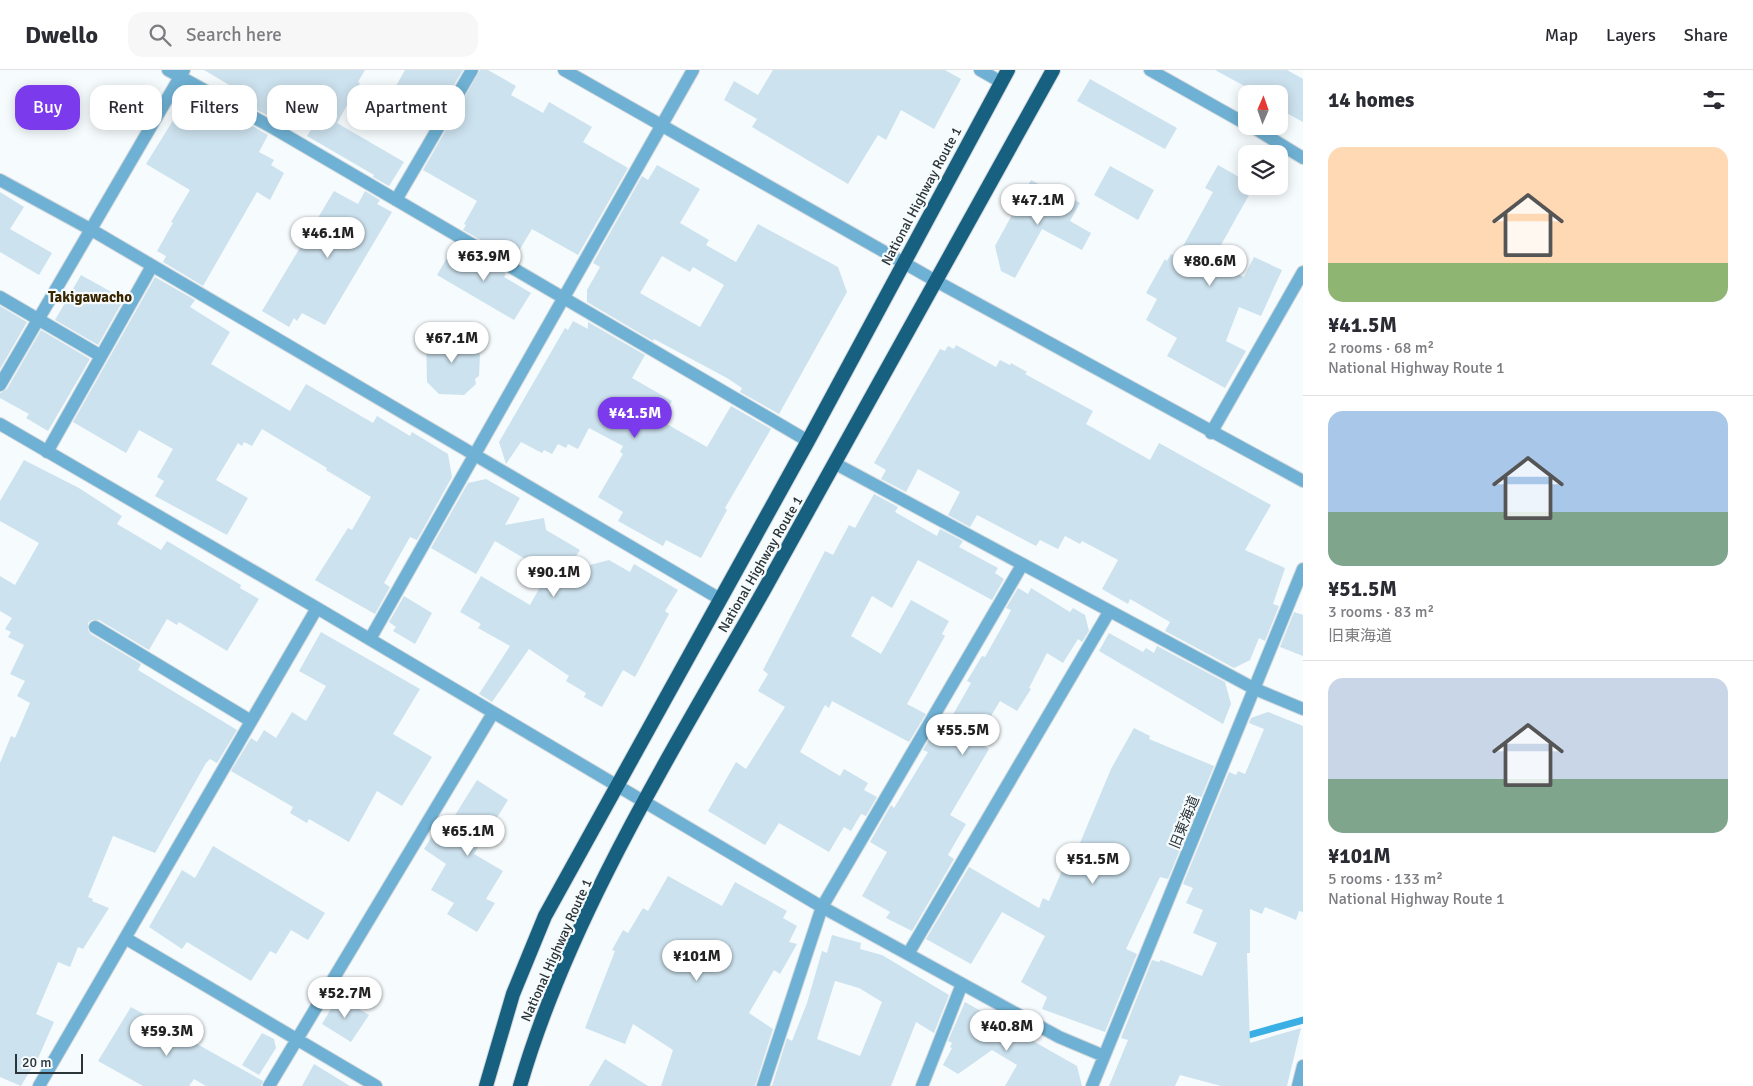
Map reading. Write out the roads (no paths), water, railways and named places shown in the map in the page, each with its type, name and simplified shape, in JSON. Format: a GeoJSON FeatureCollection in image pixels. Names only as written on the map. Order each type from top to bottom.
{"type":"FeatureCollection","features":[{"type":"Feature","properties":{"kind":"highway","name":"National Highway Route 1"},"geometry":{"type":"LineString","coordinates":[[520,1086],[533,1042],[577,936],[644,801],[836,464],[934,280],[1053,70]]}},
{"type":"Feature","properties":{"kind":"highway","name":"National Highway Route 1"},"geometry":{"type":"LineString","coordinates":[[486,1086],[513,994],[544,916],[618,786],[808,441],[1004,76]]}},
{"type":"Feature","properties":{"kind":"street"},"geometry":{"type":"LineString","coordinates":[[168,70],[182,73],[563,299],[808,441]]}},
{"type":"Feature","properties":{"kind":"street"},"geometry":{"type":"LineString","coordinates":[[396,200],[472,70]]}},
{"type":"Feature","properties":{"kind":"street"},"geometry":{"type":"LineString","coordinates":[[564,70],[934,280],[1303,482]]}},
{"type":"Feature","properties":{"kind":"street"},"geometry":{"type":"LineString","coordinates":[[370,639],[693,70]]}},
{"type":"Feature","properties":{"kind":"street"},"geometry":{"type":"LineString","coordinates":[[980,70],[1004,76]]}},
{"type":"Feature","properties":{"kind":"street"},"geometry":{"type":"LineString","coordinates":[[1150,70],[1238,120]]}},
{"type":"Feature","properties":{"kind":"street"},"geometry":{"type":"LineString","coordinates":[[0,384],[182,73]]}},
{"type":"Feature","properties":{"kind":"street"},"geometry":{"type":"LineString","coordinates":[[1266,135],[1303,158]]}},
{"type":"Feature","properties":{"kind":"street"},"geometry":{"type":"LineString","coordinates":[[0,180],[90,229],[720,599]]}},
{"type":"Feature","properties":{"kind":"street"},"geometry":{"type":"LineString","coordinates":[[47,452],[152,266]]}},
{"type":"Feature","properties":{"kind":"street"},"geometry":{"type":"LineString","coordinates":[[1210,432],[1303,272]]}},
{"type":"Feature","properties":{"kind":"street"},"geometry":{"type":"LineString","coordinates":[[0,297],[101,356]]}},
{"type":"Feature","properties":{"kind":"street"},"geometry":{"type":"LineString","coordinates":[[0,424],[318,608],[822,906],[1059,1037],[1104,1056]]}},
{"type":"Feature","properties":{"kind":"street"},"geometry":{"type":"LineString","coordinates":[[836,464],[1255,689],[1303,709]]}},
{"type":"Feature","properties":{"kind":"street"},"geometry":{"type":"LineString","coordinates":[[763,1086],[822,906],[1022,565]]}},
{"type":"Feature","properties":{"kind":"street","name":"旧東海道"},"geometry":{"type":"LineString","coordinates":[[1092,1086],[1303,569]]}},
{"type":"Feature","properties":{"kind":"street"},"geometry":{"type":"LineString","coordinates":[[39,1086],[318,608]]}},
{"type":"Feature","properties":{"kind":"street"},"geometry":{"type":"LineString","coordinates":[[908,954],[1109,612]]}},
{"type":"Feature","properties":{"kind":"street"},"geometry":{"type":"LineString","coordinates":[[95,627],[251,721]]}},
{"type":"Feature","properties":{"kind":"street"},"geometry":{"type":"LineString","coordinates":[[269,1086],[493,713]]}},
{"type":"Feature","properties":{"kind":"street"},"geometry":{"type":"LineString","coordinates":[[125,938],[376,1086]]}},
{"type":"Feature","properties":{"kind":"street"},"geometry":{"type":"LineString","coordinates":[[922,1086],[962,984]]}},
{"type":"Feature","properties":{"kind":"street"},"geometry":{"type":"LineString","coordinates":[[1298,1086],[1303,1066]]}},
{"type":"Feature","properties":{"kind":"waterway"},"geometry":{"type":"LineString","coordinates":[[1242,1037],[1303,1020]]}},
{"type":"Feature","properties":{"kind":"district","name":"Takigawacho"},"geometry":{"type":"Point","coordinates":[90,297]}}]}
